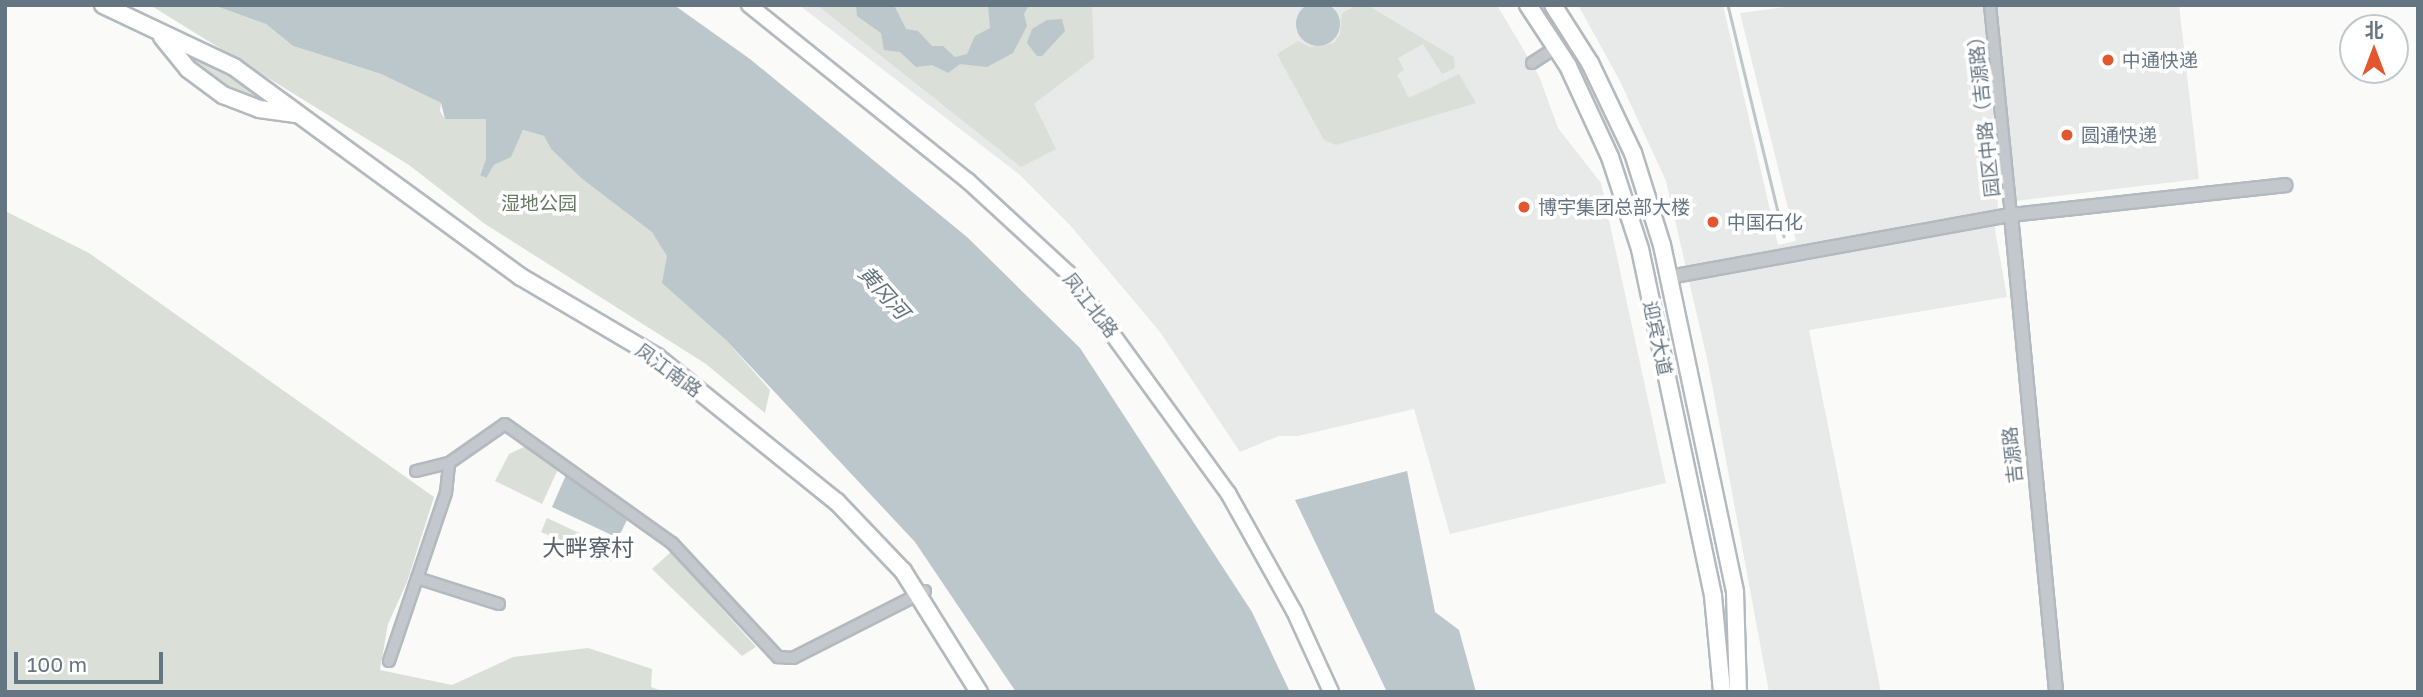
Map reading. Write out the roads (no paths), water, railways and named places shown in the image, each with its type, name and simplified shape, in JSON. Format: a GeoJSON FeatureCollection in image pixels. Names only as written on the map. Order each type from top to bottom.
{"type":"FeatureCollection","features":[{"type":"Feature","properties":{"kind":"main road","name":"凤江南路"},"geometry":{"type":"LineString","coordinates":[[103,5],[162,37],[234,67],[521,277],[657,357],[837,502],[903,571],[979,692]]}},
{"type":"Feature","properties":{"kind":"main road","name":"凤江北路"},"geometry":{"type":"LineString","coordinates":[[749,5],[968,181],[1068,273],[1228,493],[1294,611],[1331,692]]}},
{"type":"Feature","properties":{"kind":"main road","name":"迎宾大道"},"geometry":{"type":"LineString","coordinates":[[1528,5],[1568,66],[1611,157],[1626,205],[1655,325],[1713,596],[1722,692]]}},
{"type":"Feature","properties":{"kind":"main road","name":"迎宾大道"},"geometry":{"type":"LineString","coordinates":[[1553,5],[1604,92],[1633,153],[1647,198],[1668,277],[1735,592],[1738,692]]}},
{"type":"Feature","properties":{"kind":"main road","name":"凤江南路"},"geometry":{"type":"LineString","coordinates":[[162,37],[188,69],[223,95],[259,109],[296,114]]}},
{"type":"Feature","properties":{"kind":"main road"},"geometry":{"type":"LineString","coordinates":[[1584,101],[1604,92]]}},
{"type":"Feature","properties":{"kind":"main road"},"geometry":{"type":"LineString","coordinates":[[1626,205],[1647,198]]}},
{"type":"Feature","properties":{"kind":"main road"},"geometry":{"type":"LineString","coordinates":[[1655,325],[1677,321]]}},
{"type":"Feature","properties":{"kind":"street","name":"园区中路（吉源路）"},"geometry":{"type":"LineString","coordinates":[[1990,5],[2011,215]]}},
{"type":"Feature","properties":{"kind":"street"},"geometry":{"type":"LineString","coordinates":[[1532,63],[1558,46]]}},
{"type":"Feature","properties":{"kind":"street"},"geometry":{"type":"LineString","coordinates":[[1668,277],[2011,215],[2285,186]]}},
{"type":"Feature","properties":{"kind":"street","name":"吉源路"},"geometry":{"type":"LineString","coordinates":[[2011,215],[2056,692]]}},
{"type":"Feature","properties":{"kind":"street"},"geometry":{"type":"LineString","coordinates":[[416,471],[449,463],[505,424],[672,543],[778,657],[793,658],[925,591]]}},
{"type":"Feature","properties":{"kind":"street"},"geometry":{"type":"LineString","coordinates":[[389,660],[446,494],[449,463]]}},
{"type":"Feature","properties":{"kind":"street"},"geometry":{"type":"LineString","coordinates":[[417,578],[499,604]]}},
{"type":"Feature","properties":{"kind":"water"},"geometry":{"type":"Polygon","coordinates":[[[1318,2],[1333,9],[1340,24],[1333,39],[1318,46],[1303,39],[1296,24],[1303,9],[1318,2]]]}},
{"type":"Feature","properties":{"kind":"water","name":"黄冈河"},"geometry":{"type":"Polygon","coordinates":[[[213,5],[674,5],[750,59],[967,237],[1080,348],[1252,612],[1290,692],[1016,692],[915,542],[725,339],[662,283],[667,256],[652,232],[581,178],[551,149],[544,136],[523,130],[511,157],[494,165],[486,178],[480,175],[486,159],[486,119],[445,119],[441,103],[381,74],[293,46],[266,24],[213,5]]]}},
{"type":"Feature","properties":{"kind":"water"},"geometry":{"type":"Polygon","coordinates":[[[856,5],[894,5],[906,29],[918,31],[932,46],[943,46],[955,57],[967,54],[975,36],[990,28],[988,5],[1029,5],[1024,14],[1027,26],[1013,53],[987,67],[960,64],[948,73],[932,65],[916,67],[900,52],[884,50],[881,33],[857,16],[856,5]]]}},
{"type":"Feature","properties":{"kind":"water"},"geometry":{"type":"Polygon","coordinates":[[[1062,19],[1065,31],[1042,56],[1037,56],[1027,43],[1032,29],[1047,20],[1062,19]]]}},
{"type":"Feature","properties":{"kind":"water"},"geometry":{"type":"Polygon","coordinates":[[[1407,471],[1435,612],[1459,630],[1476,692],[1387,692],[1295,500],[1407,471]]]}},
{"type":"Feature","properties":{"kind":"water"},"geometry":{"type":"Polygon","coordinates":[[[566,475],[627,520],[618,538],[552,507],[566,475]]]}},
{"type":"Feature","properties":{"kind":"waterway"},"geometry":{"type":"LineString","coordinates":[[1728,5],[1784,236]]}},
{"type":"Feature","properties":{"kind":"place","name":"中通快递"},"geometry":{"type":"Point","coordinates":[2108,60]}},
{"type":"Feature","properties":{"kind":"place","name":"圆通快递"},"geometry":{"type":"Point","coordinates":[2067,135]}},
{"type":"Feature","properties":{"kind":"place","name":"博宇集团总部大楼"},"geometry":{"type":"Point","coordinates":[1524,207]}},
{"type":"Feature","properties":{"kind":"place","name":"中国石化"},"geometry":{"type":"Point","coordinates":[1713,222]}},
{"type":"Feature","properties":{"kind":"district","name":"大畔寮村"},"geometry":{"type":"Point","coordinates":[588,547]}},
{"type":"Feature","properties":{"kind":"park label","name":"湿地公园"},"geometry":{"type":"Point","coordinates":[539,203]}}]}
